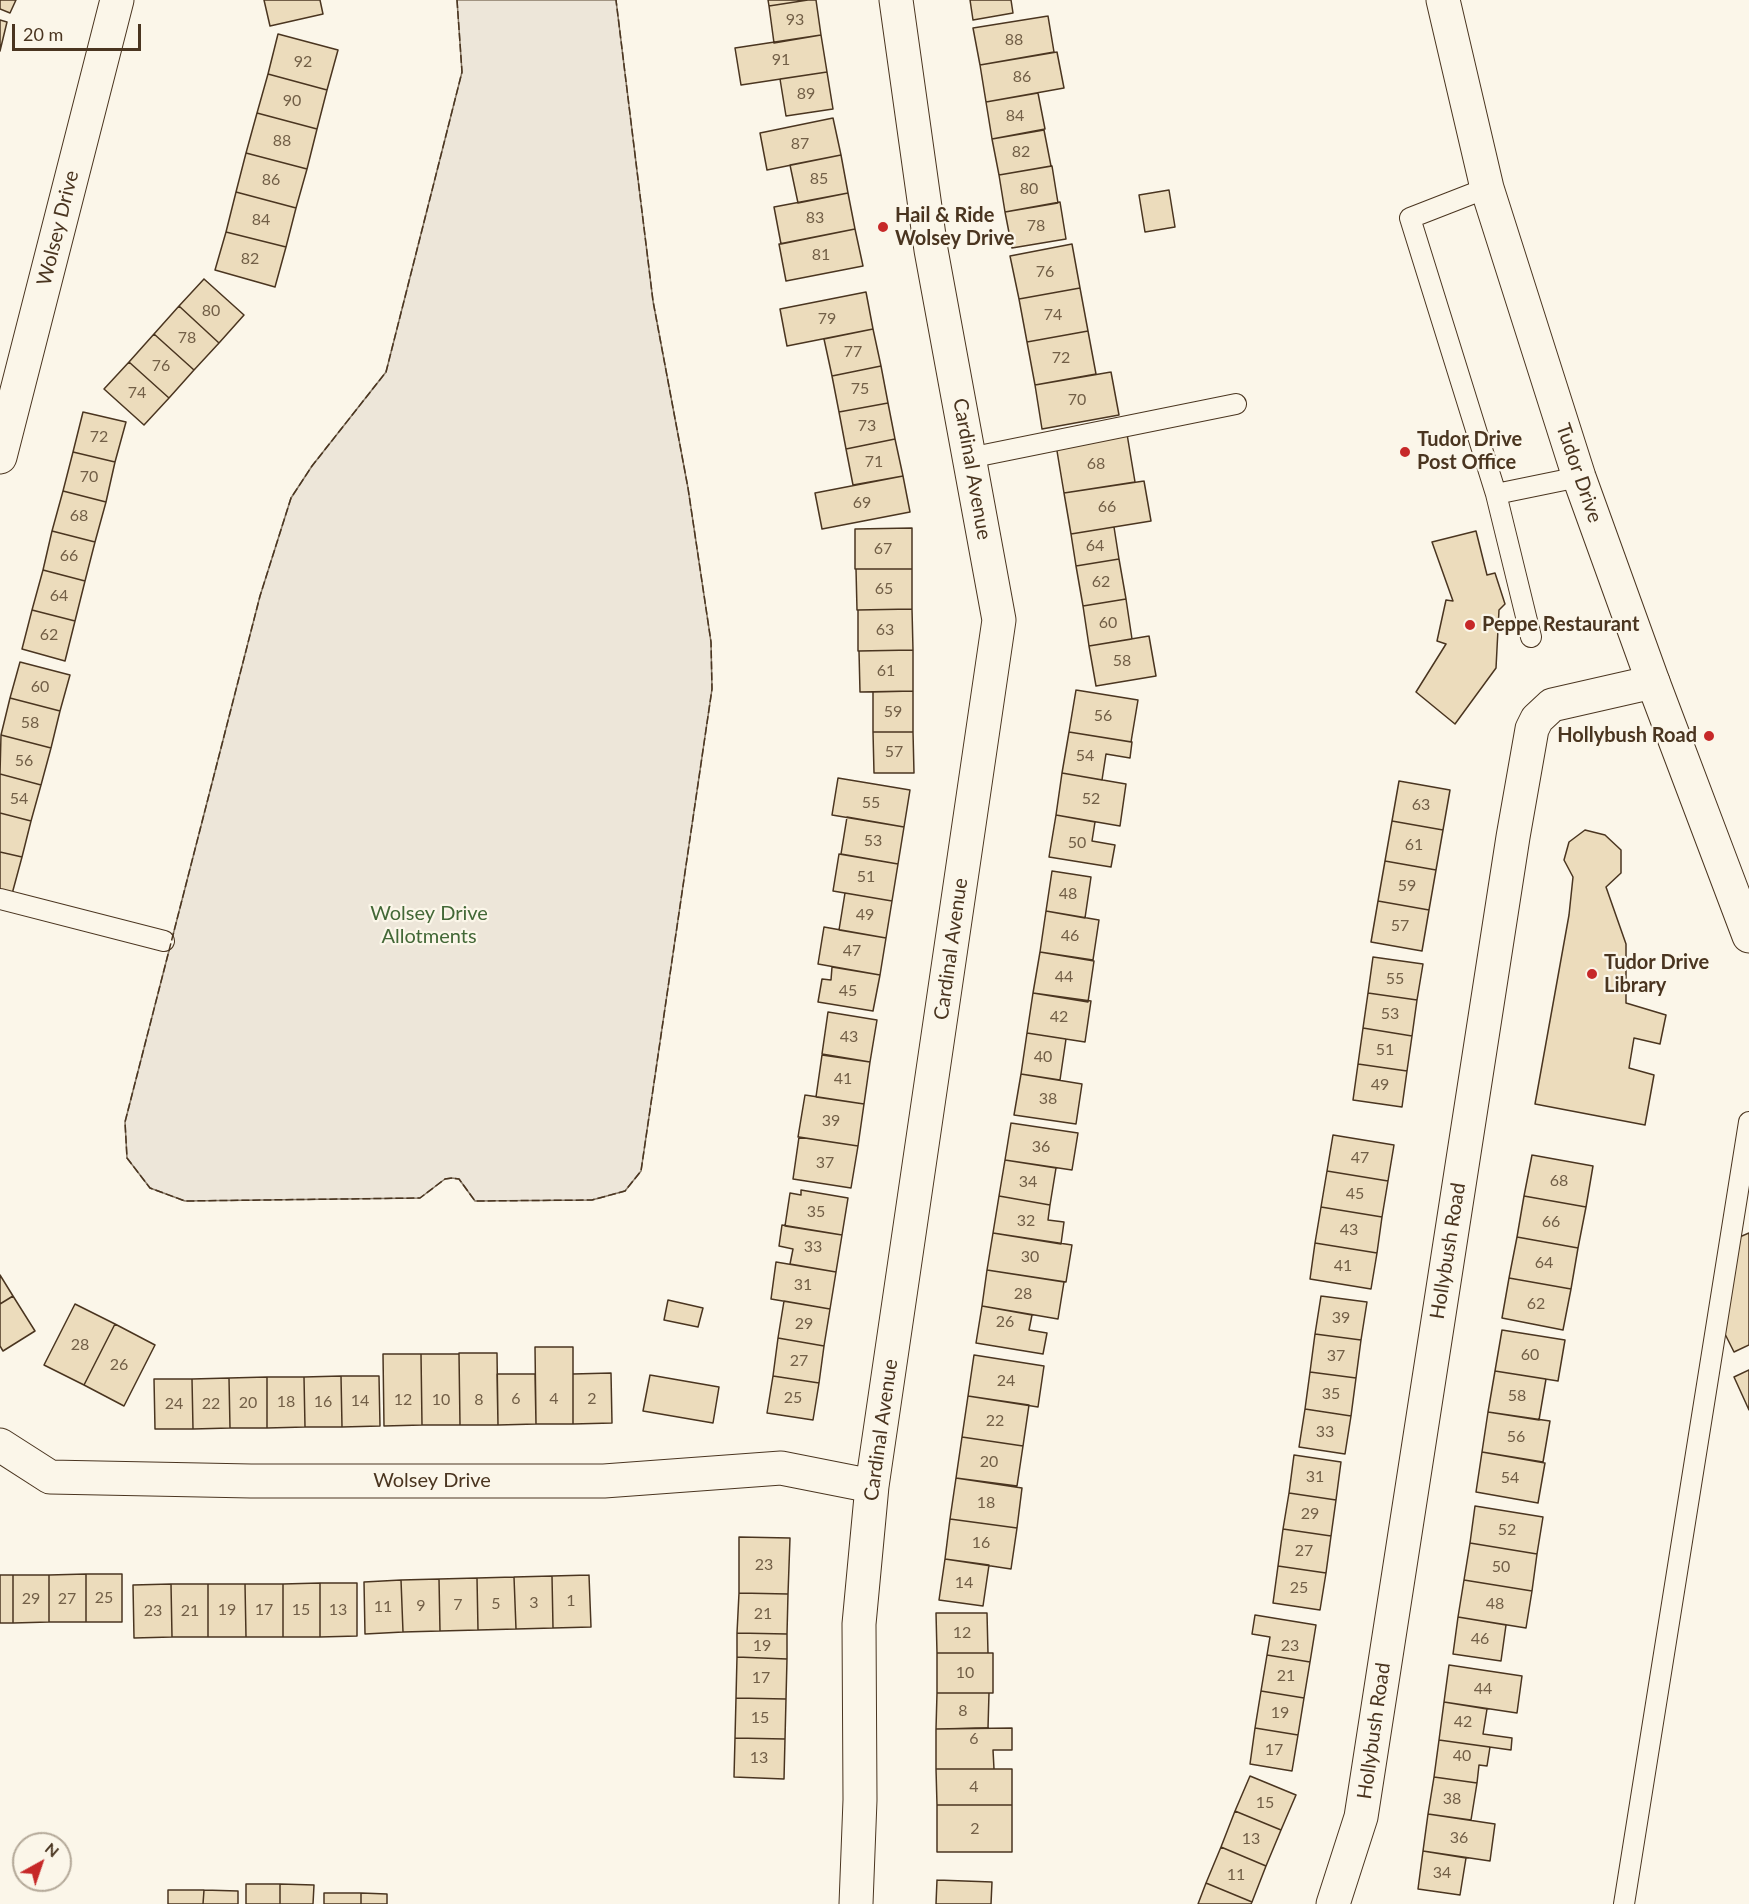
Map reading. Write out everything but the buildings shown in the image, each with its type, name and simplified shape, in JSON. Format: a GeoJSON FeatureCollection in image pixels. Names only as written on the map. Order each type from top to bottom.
{"type":"FeatureCollection","features":[{"type":"Feature","properties":{"kind":"street","name":"Wolsey Drive"},"geometry":{"type":"LineString","coordinates":[[0,456],[117,0]]}},
{"type":"Feature","properties":{"kind":"street","name":"Cardinal Avenue"},"geometry":{"type":"LineString","coordinates":[[856,1904],[860,1800],[859,1624],[872,1485],[999,620],[931,250],[896,0]]}},
{"type":"Feature","properties":{"kind":"street","name":"Tudor Drive"},"geometry":{"type":"LineString","coordinates":[[1443,0],[1487,188],[1579,477],[1653,682],[1749,936]]}},
{"type":"Feature","properties":{"kind":"street","name":"Hollybush Road"},"geometry":{"type":"LineString","coordinates":[[1333,1904],[1361,1817],[1507,872],[1532,729],[1537,719],[1552,705],[1653,682]]}},
{"type":"Feature","properties":{"kind":"street","name":"Wolsey Drive"},"geometry":{"type":"LineString","coordinates":[[0,1445],[50,1477],[251,1481],[604,1481],[780,1468],[872,1485]]}},
{"type":"Feature","properties":{"kind":"lane"},"geometry":{"type":"LineString","coordinates":[[1487,188],[1410,218],[1496,494],[1531,637]]}},
{"type":"Feature","properties":{"kind":"lane"},"geometry":{"type":"LineString","coordinates":[[969,458],[1236,404]]}},
{"type":"Feature","properties":{"kind":"lane"},"geometry":{"type":"LineString","coordinates":[[1496,494],[1579,477]]}},
{"type":"Feature","properties":{"kind":"lane"},"geometry":{"type":"LineString","coordinates":[[0,899],[164,941]]}},
{"type":"Feature","properties":{"kind":"lane"},"geometry":{"type":"LineString","coordinates":[[1624,1904],[1749,1122]]}},
{"type":"Feature","properties":{"kind":"green space","name":"Wolsey Drive Allotments"},"geometry":{"type":"Polygon","coordinates":[[[457,0],[616,0],[653,301],[688,488],[711,642],[712,689],[641,1171],[625,1191],[592,1200],[475,1201],[459,1179],[452,1178],[445,1179],[420,1198],[185,1201],[150,1188],[127,1158],[125,1122],[260,596],[291,498],[312,466],[386,372],[462,72],[457,0]]]}},
{"type":"Feature","properties":{"kind":"fence"},"geometry":{"type":"LineString","coordinates":[[457,0],[462,72],[386,372],[312,466],[291,498],[260,596],[125,1122],[127,1158],[150,1188],[185,1201],[420,1198],[445,1179],[452,1178],[459,1179],[475,1201],[592,1200],[625,1191],[641,1171],[712,689],[711,642],[688,488],[653,301],[616,0]]}},
{"type":"Feature","properties":{"kind":"place","name":"Hail & Ride Wolsey Drive"},"geometry":{"type":"Point","coordinates":[883,227]}},
{"type":"Feature","properties":{"kind":"place","name":"Tudor Drive Post Office"},"geometry":{"type":"Point","coordinates":[1405,452]}},
{"type":"Feature","properties":{"kind":"place","name":"Peppe Restaurant"},"geometry":{"type":"Point","coordinates":[1470,625]}},
{"type":"Feature","properties":{"kind":"place","name":"Hollybush Road"},"geometry":{"type":"Point","coordinates":[1709,736]}},
{"type":"Feature","properties":{"kind":"place","name":"Tudor Drive Library"},"geometry":{"type":"Point","coordinates":[1592,974]}}]}
